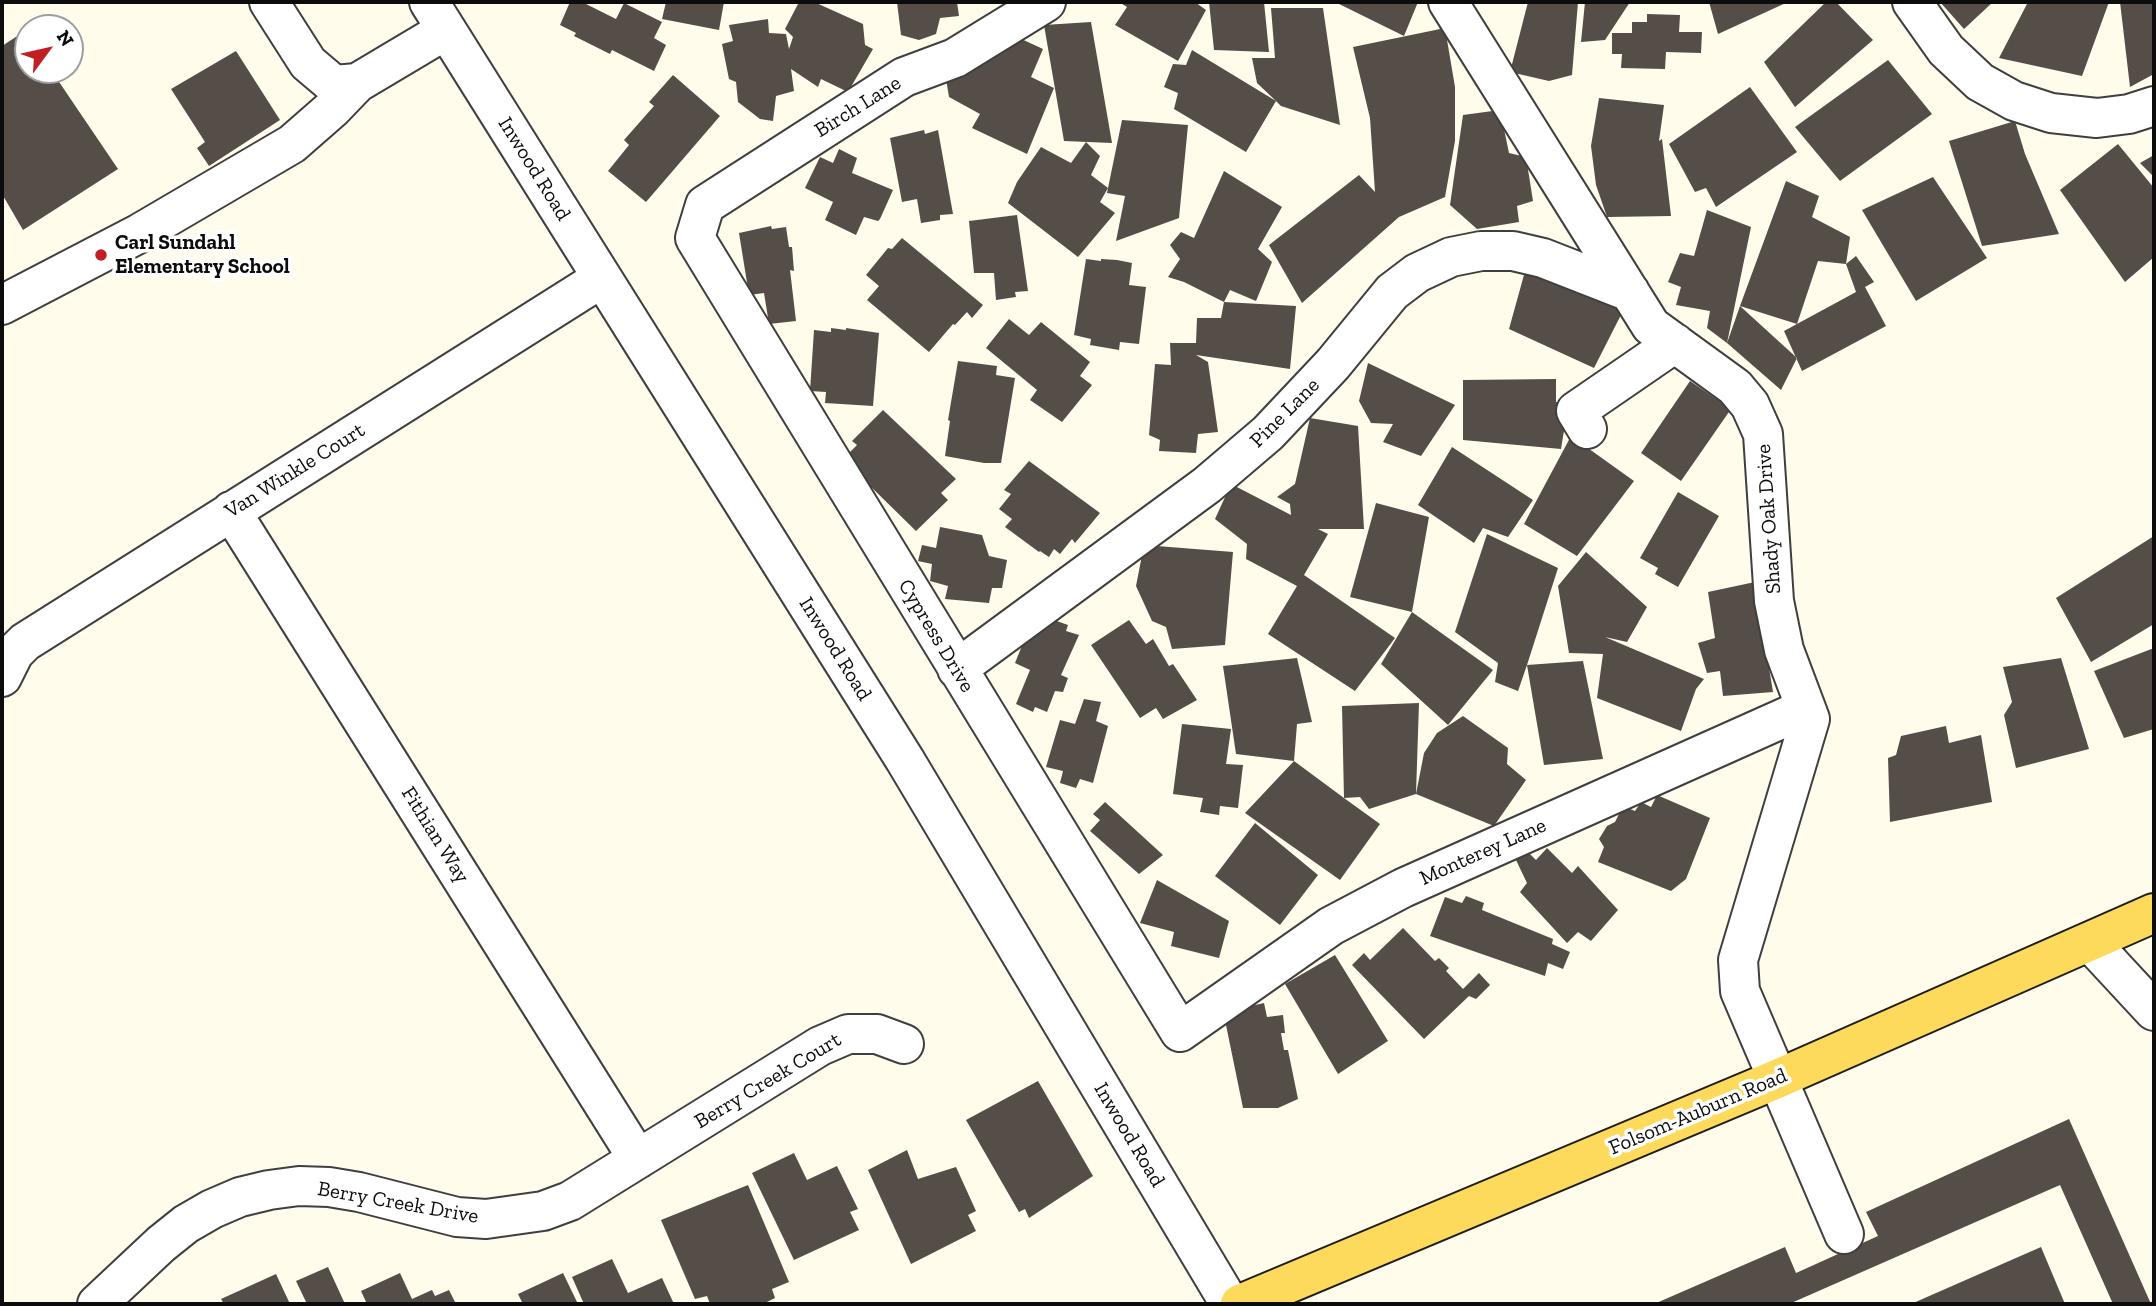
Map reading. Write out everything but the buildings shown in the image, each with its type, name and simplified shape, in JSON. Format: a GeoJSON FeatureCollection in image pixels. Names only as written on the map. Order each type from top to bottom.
{"type":"FeatureCollection","features":[{"type":"Feature","properties":{"kind":"main road","name":"Folsom-Auburn Road"},"geometry":{"type":"LineString","coordinates":[[1240,1304],[1777,1079],[2154,913]]}},
{"type":"Feature","properties":{"kind":"street"},"geometry":{"type":"LineString","coordinates":[[270,2],[308,63],[334,85],[357,83]]}},
{"type":"Feature","properties":{"kind":"street","name":"Birch Lane"},"geometry":{"type":"LineString","coordinates":[[695,238],[705,205],[904,77],[955,58],[1046,2]]}},
{"type":"Feature","properties":{"kind":"street","name":"Shady Oak Drive"},"geometry":{"type":"LineString","coordinates":[[1448,2],[1651,326],[1735,387],[1750,405],[1763,434],[1774,601],[1784,649],[1810,719],[1738,960],[1740,991],[1844,1234]]}},
{"type":"Feature","properties":{"kind":"street"},"geometry":{"type":"LineString","coordinates":[[1912,2],[1945,50],[1980,82],[2014,102],[2051,113],[2097,118],[2129,114],[2154,106]]}},
{"type":"Feature","properties":{"kind":"street"},"geometry":{"type":"LineString","coordinates":[[2,304],[140,233],[292,144],[357,83],[438,16]]}},
{"type":"Feature","properties":{"kind":"street","name":"Inwood Road"},"geometry":{"type":"LineString","coordinates":[[438,16],[905,760],[1230,1304]]}},
{"type":"Feature","properties":{"kind":"street","name":"Cypress Drive"},"geometry":{"type":"LineString","coordinates":[[695,238],[1180,1032]]}},
{"type":"Feature","properties":{"kind":"street","name":"Pine Lane"},"geometry":{"type":"LineString","coordinates":[[957,669],[1207,485],[1257,442],[1333,364],[1392,292],[1417,273],[1451,257],[1481,251],[1513,251],[1543,258],[1630,292]]}},
{"type":"Feature","properties":{"kind":"street","name":"Van Winkle Court"},"geometry":{"type":"LineString","coordinates":[[2,677],[14,653],[25,642],[602,278]]}},
{"type":"Feature","properties":{"kind":"street"},"geometry":{"type":"LineString","coordinates":[[1587,429],[1576,411],[1675,343]]}},
{"type":"Feature","properties":{"kind":"street","name":"Fithian Way"},"geometry":{"type":"LineString","coordinates":[[231,511],[639,1159]]}},
{"type":"Feature","properties":{"kind":"street","name":"Monterey Lane"},"geometry":{"type":"LineString","coordinates":[[1180,1032],[1331,926],[1403,888],[1806,708]]}},
{"type":"Feature","properties":{"kind":"street"},"geometry":{"type":"LineString","coordinates":[[2090,942],[2154,1011]]}},
{"type":"Feature","properties":{"kind":"street","name":"Berry Creek Court"},"geometry":{"type":"LineString","coordinates":[[639,1159],[820,1045],[848,1034],[877,1034],[904,1044]]}},
{"type":"Feature","properties":{"kind":"street","name":"Berry Creek Drive"},"geometry":{"type":"LineString","coordinates":[[97,1304],[186,1224],[240,1197],[299,1186],[329,1187],[359,1192],[429,1212],[486,1219],[543,1211],[570,1201],[639,1159]]}},
{"type":"Feature","properties":{"kind":"place","name":"Carl Sundahl Elementary School"},"geometry":{"type":"Point","coordinates":[101,255]}}]}
